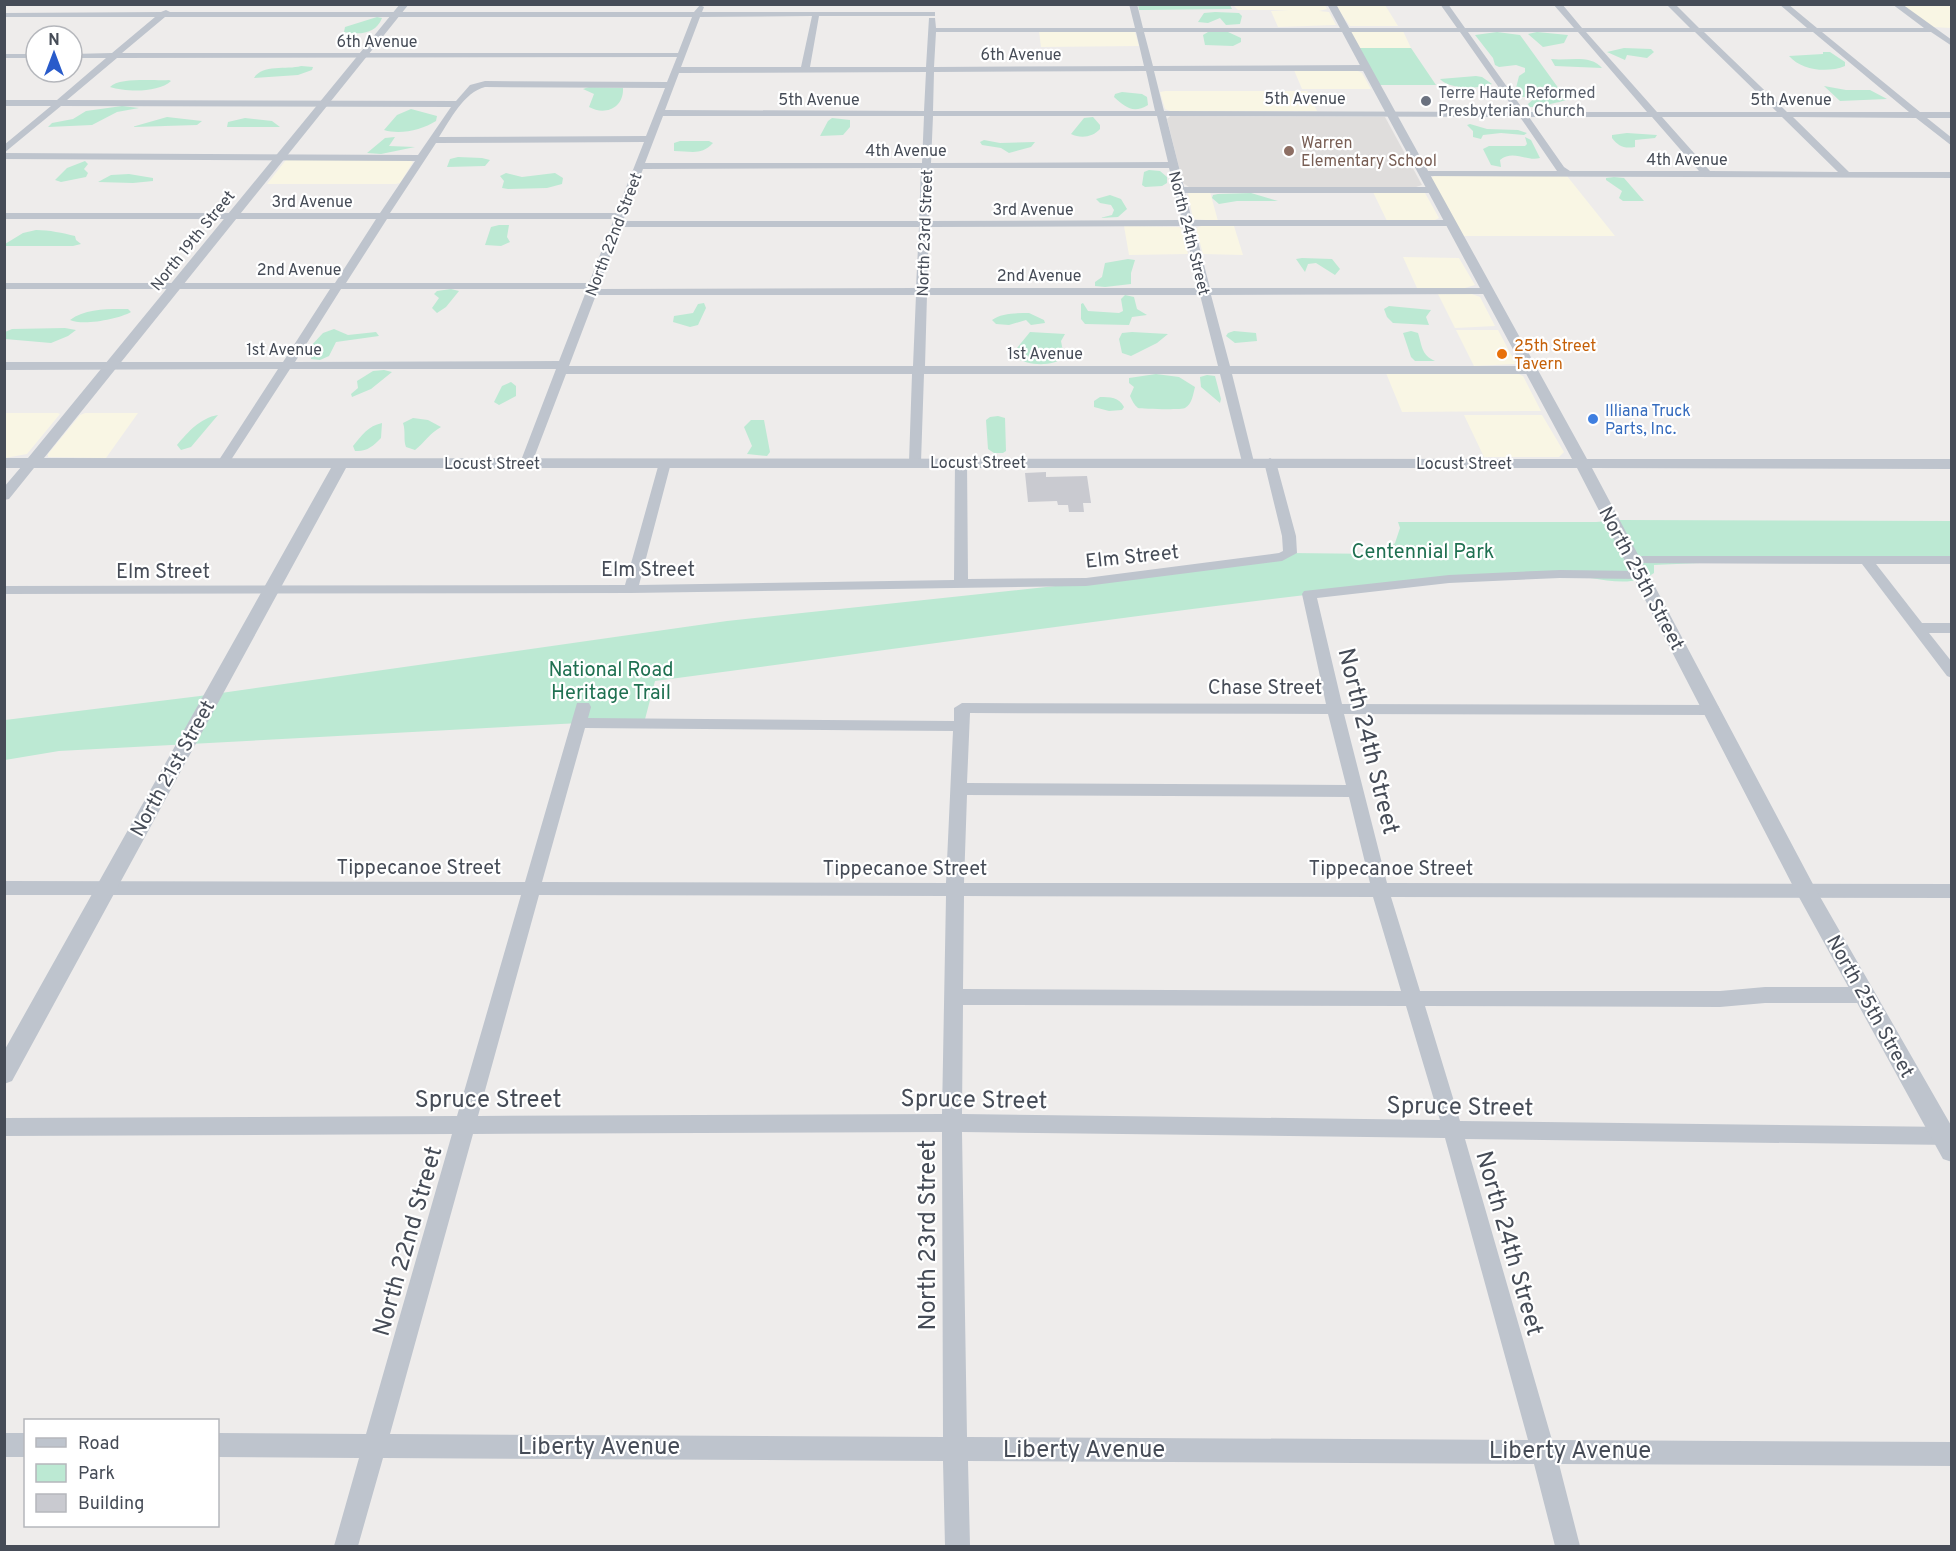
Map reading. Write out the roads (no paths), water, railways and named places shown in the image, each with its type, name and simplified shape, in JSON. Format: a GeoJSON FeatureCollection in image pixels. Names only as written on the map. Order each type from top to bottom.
{"type":"FeatureCollection","features":[{"type":"Feature","properties":{"kind":"street"},"geometry":{"type":"LineString","coordinates":[[4,150],[175,4]]}},
{"type":"Feature","properties":{"kind":"street","name":"North 19th Street"},"geometry":{"type":"LineString","coordinates":[[4,496],[405,4]]}},
{"type":"Feature","properties":{"kind":"street","name":"North 24th Street"},"geometry":{"type":"LineString","coordinates":[[1133,4],[1248,462]]}},
{"type":"Feature","properties":{"kind":"street","name":"North 25th Street"},"geometry":{"type":"LineString","coordinates":[[1331,4],[1582,464],[1806,890],[1949,1141]]}},
{"type":"Feature","properties":{"kind":"street"},"geometry":{"type":"LineString","coordinates":[[1444,4],[1520,113],[1561,169],[1567,173]]}},
{"type":"Feature","properties":{"kind":"street"},"geometry":{"type":"LineString","coordinates":[[1557,4],[1707,174]]}},
{"type":"Feature","properties":{"kind":"street"},"geometry":{"type":"LineString","coordinates":[[1670,4],[1846,174]]}},
{"type":"Feature","properties":{"kind":"street"},"geometry":{"type":"LineString","coordinates":[[1784,4],[1952,143]]}},
{"type":"Feature","properties":{"kind":"street"},"geometry":{"type":"LineString","coordinates":[[1896,4],[1952,45]]}},
{"type":"Feature","properties":{"kind":"street"},"geometry":{"type":"LineString","coordinates":[[4,15],[397,15],[699,10],[816,14],[932,9]]}},
{"type":"Feature","properties":{"kind":"street","name":"North 23rd Street"},"geometry":{"type":"LineString","coordinates":[[915,462],[932,9]]}},
{"type":"Feature","properties":{"kind":"street","name":"North 22nd Street"},"geometry":{"type":"LineString","coordinates":[[526,463],[699,10]]}},
{"type":"Feature","properties":{"kind":"street"},"geometry":{"type":"LineString","coordinates":[[805,70],[816,14]]}},
{"type":"Feature","properties":{"kind":"street"},"geometry":{"type":"LineString","coordinates":[[932,30],[1344,28],[1931,30]]}},
{"type":"Feature","properties":{"kind":"street","name":"6th Avenue"},"geometry":{"type":"LineString","coordinates":[[84,56],[681,55]]}},
{"type":"Feature","properties":{"kind":"street"},"geometry":{"type":"LineString","coordinates":[[4,56],[24,56]]}},
{"type":"Feature","properties":{"kind":"street","name":"6th Avenue"},"geometry":{"type":"LineString","coordinates":[[676,70],[1366,68]]}},
{"type":"Feature","properties":{"kind":"street"},"geometry":{"type":"LineString","coordinates":[[224,463],[421,158],[457,104],[473,87],[479,85],[670,85]]}},
{"type":"Feature","properties":{"kind":"street"},"geometry":{"type":"LineString","coordinates":[[4,104],[457,104]]}},
{"type":"Feature","properties":{"kind":"street","name":"5th Avenue"},"geometry":{"type":"LineString","coordinates":[[659,113],[1952,115]]}},
{"type":"Feature","properties":{"kind":"street"},"geometry":{"type":"LineString","coordinates":[[433,140],[649,139]]}},
{"type":"Feature","properties":{"kind":"street"},"geometry":{"type":"LineString","coordinates":[[4,156],[421,158]]}},
{"type":"Feature","properties":{"kind":"street","name":"4th Avenue"},"geometry":{"type":"LineString","coordinates":[[639,166],[1173,165]]}},
{"type":"Feature","properties":{"kind":"street","name":"4th Avenue"},"geometry":{"type":"LineString","coordinates":[[1422,173],[1952,175]]}},
{"type":"Feature","properties":{"kind":"street"},"geometry":{"type":"LineString","coordinates":[[1179,190],[1431,190]]}},
{"type":"Feature","properties":{"kind":"street","name":"3rd Avenue"},"geometry":{"type":"LineString","coordinates":[[4,216],[383,216],[924,224],[1450,223]]}},
{"type":"Feature","properties":{"kind":"street","name":"2nd Avenue"},"geometry":{"type":"LineString","coordinates":[[4,286],[339,285],[922,291],[1487,291]]}},
{"type":"Feature","properties":{"kind":"street","name":"1st Avenue"},"geometry":{"type":"LineString","coordinates":[[4,366],[1529,370]]}},
{"type":"Feature","properties":{"kind":"street"},"geometry":{"type":"LineString","coordinates":[[961,462],[961,584]]}},
{"type":"Feature","properties":{"kind":"street","name":"Elm Street"},"geometry":{"type":"LineString","coordinates":[[4,590],[631,589],[1112,580],[1281,557],[1290,553],[1289,536],[1270,462]]}},
{"type":"Feature","properties":{"kind":"street","name":"Locust Street"},"geometry":{"type":"LineString","coordinates":[[4,463],[1952,464]]}},
{"type":"Feature","properties":{"kind":"street","name":"North 21st Street"},"geometry":{"type":"LineString","coordinates":[[4,1074],[341,463]]}},
{"type":"Feature","properties":{"kind":"street"},"geometry":{"type":"LineString","coordinates":[[631,589],[665,463]]}},
{"type":"Feature","properties":{"kind":"street"},"geometry":{"type":"LineString","coordinates":[[1635,568],[1866,560],[1952,560]]}},
{"type":"Feature","properties":{"kind":"street"},"geometry":{"type":"LineString","coordinates":[[1866,560],[1952,673]]}},
{"type":"Feature","properties":{"kind":"street","name":"North 24th Street"},"geometry":{"type":"LineString","coordinates":[[1567,1546],[1543,1450],[1453,1131],[1380,890],[1334,708],[1309,594],[1449,579],[1635,568]]}},
{"type":"Feature","properties":{"kind":"street"},"geometry":{"type":"LineString","coordinates":[[1917,628],[1952,628]]}},
{"type":"Feature","properties":{"kind":"street","name":"Chase Street"},"geometry":{"type":"LineString","coordinates":[[582,715],[962,717],[1334,708],[1712,710]]}},
{"type":"Feature","properties":{"kind":"street","name":"North 22nd Street"},"geometry":{"type":"LineString","coordinates":[[346,1546],[582,715]]}},
{"type":"Feature","properties":{"kind":"street","name":"North 23rd Street"},"geometry":{"type":"LineString","coordinates":[[957,1546],[952,1123],[955,890],[962,717]]}},
{"type":"Feature","properties":{"kind":"street"},"geometry":{"type":"LineString","coordinates":[[959,789],[1355,791]]}},
{"type":"Feature","properties":{"kind":"street","name":"Tippecanoe Street"},"geometry":{"type":"LineString","coordinates":[[4,888],[1952,891]]}},
{"type":"Feature","properties":{"kind":"street"},"geometry":{"type":"LineString","coordinates":[[954,997],[1720,999],[1765,995],[1865,995]]}},
{"type":"Feature","properties":{"kind":"street","name":"Spruce Street"},"geometry":{"type":"LineString","coordinates":[[4,1127],[952,1123],[1949,1141]]}},
{"type":"Feature","properties":{"kind":"street"},"geometry":{"type":"LineString","coordinates":[[4,1445],[24,1445]]}},
{"type":"Feature","properties":{"kind":"street","name":"Liberty Avenue"},"geometry":{"type":"LineString","coordinates":[[219,1445],[1543,1450],[1952,1454]]}},
{"type":"Feature","properties":{"kind":"place","name":"Terre Haute Reformed Presbyterian Church"},"geometry":{"type":"Point","coordinates":[1426,101]}},
{"type":"Feature","properties":{"kind":"place","name":"Warren Elementary School"},"geometry":{"type":"Point","coordinates":[1289,151]}},
{"type":"Feature","properties":{"kind":"place","name":"25th Street Tavern"},"geometry":{"type":"Point","coordinates":[1502,354]}},
{"type":"Feature","properties":{"kind":"place","name":"Illiana Truck Parts, Inc."},"geometry":{"type":"Point","coordinates":[1593,419]}},
{"type":"Feature","properties":{"kind":"park label","name":"Centennial Park"},"geometry":{"type":"Point","coordinates":[1423,551]}},
{"type":"Feature","properties":{"kind":"park label","name":"National Road Heritage Trail"},"geometry":{"type":"Point","coordinates":[611,680]}}]}
